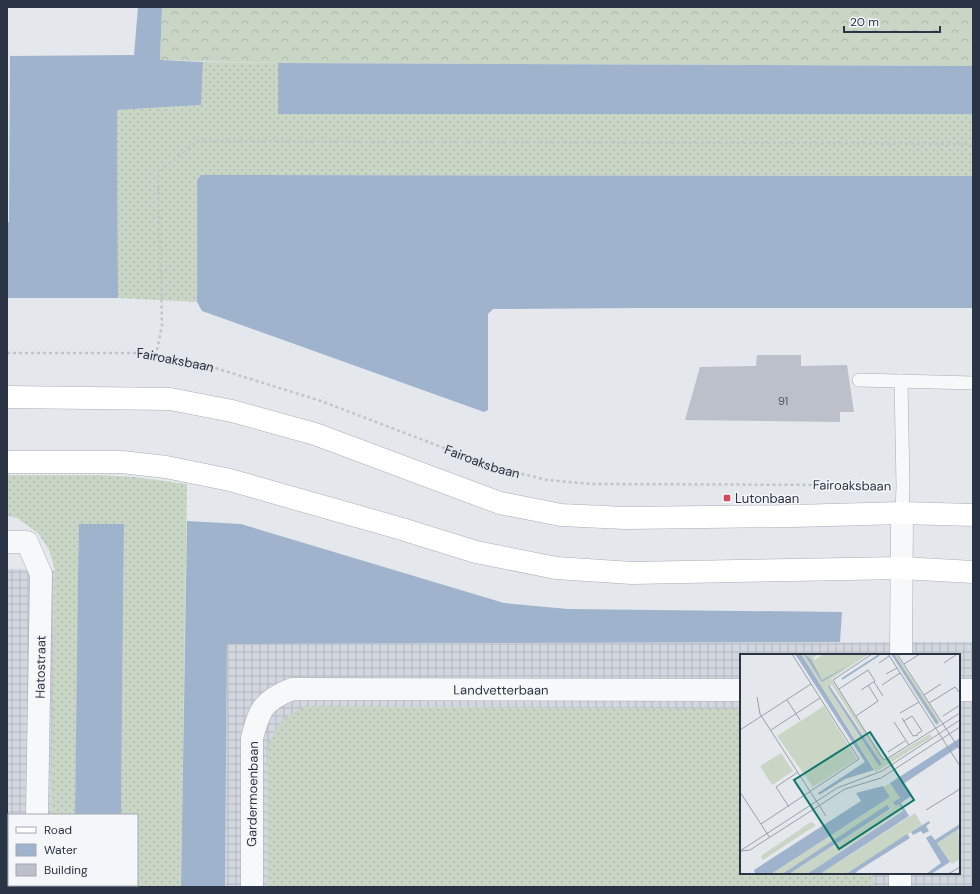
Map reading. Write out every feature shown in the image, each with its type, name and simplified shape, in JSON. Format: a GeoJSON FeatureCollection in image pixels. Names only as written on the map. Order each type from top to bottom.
{"type":"FeatureCollection","features":[{"type":"Feature","properties":{"kind":"main road"},"geometry":{"type":"LineString","coordinates":[[7,397],[170,399],[232,411],[315,434],[500,503],[561,515],[625,518],[902,513],[973,515]]}},
{"type":"Feature","properties":{"kind":"main road"},"geometry":{"type":"LineString","coordinates":[[7,462],[122,462],[166,467],[230,480],[402,529],[476,552],[556,568],[632,573],[902,568],[973,572]]}},
{"type":"Feature","properties":{"kind":"street"},"geometry":{"type":"LineString","coordinates":[[901,654],[902,513]]}},
{"type":"Feature","properties":{"kind":"street","name":"Hatostraat"},"geometry":{"type":"LineString","coordinates":[[7,542],[27,542],[41,574],[38,814]]}},
{"type":"Feature","properties":{"kind":"street","name":"Landvetterbaan"},"geometry":{"type":"LineString","coordinates":[[265,703],[278,694],[292,689],[740,690]]}},
{"type":"Feature","properties":{"kind":"street"},"geometry":{"type":"LineString","coordinates":[[960,690],[973,690]]}},
{"type":"Feature","properties":{"kind":"street","name":"Gardermoenbaan"},"geometry":{"type":"LineString","coordinates":[[252,887],[252,738],[257,719],[265,703]]}},
{"type":"Feature","properties":{"kind":"street"},"geometry":{"type":"LineString","coordinates":[[900,874],[900,887]]}},
{"type":"Feature","properties":{"kind":"lane"},"geometry":{"type":"LineString","coordinates":[[859,380],[973,383]]}},
{"type":"Feature","properties":{"kind":"lane"},"geometry":{"type":"LineString","coordinates":[[901,381],[903,486],[902,513]]}},
{"type":"Feature","properties":{"kind":"path"},"geometry":{"type":"LineString","coordinates":[[156,356],[162,325],[158,172],[198,141],[973,144]]}},
{"type":"Feature","properties":{"kind":"path","name":"Fairoaksbaan"},"geometry":{"type":"LineString","coordinates":[[7,353],[142,353],[209,366],[314,398],[494,467],[547,480],[592,484],[840,485]]}},
{"type":"Feature","properties":{"kind":"shaded area"},"geometry":{"type":"Polygon","coordinates":[[[7,569],[78,571],[75,814],[8,814],[8,886],[75,887],[7,887],[7,569]]]}},
{"type":"Feature","properties":{"kind":"shaded area"},"geometry":{"type":"Polygon","coordinates":[[[973,642],[973,887],[225,887],[227,644],[973,642]]]}},
{"type":"Feature","properties":{"kind":"green space"},"geometry":{"type":"Polygon","coordinates":[[[162,7],[973,7],[973,66],[278,63],[160,60],[162,7]]]}},
{"type":"Feature","properties":{"kind":"green space"},"geometry":{"type":"Polygon","coordinates":[[[203,62],[278,63],[278,114],[973,114],[973,176],[201,175],[197,180],[197,302],[118,298],[117,110],[201,105],[203,62]]]}},
{"type":"Feature","properties":{"kind":"green space"},"geometry":{"type":"Polygon","coordinates":[[[7,475],[99,475],[134,477],[187,484],[181,887],[120,887],[138,886],[138,814],[121,814],[124,524],[79,524],[75,814],[51,814],[55,570],[49,550],[38,533],[17,518],[7,516],[7,475]]]}},
{"type":"Feature","properties":{"kind":"green space"},"geometry":{"type":"Polygon","coordinates":[[[307,706],[740,709],[740,874],[873,874],[873,887],[267,887],[267,767],[269,743],[284,719],[307,706]]]}},
{"type":"Feature","properties":{"kind":"water"},"geometry":{"type":"Polygon","coordinates":[[[138,7],[162,7],[160,60],[203,62],[201,105],[117,110],[118,298],[7,298],[10,56],[134,55],[138,7]]]}},
{"type":"Feature","properties":{"kind":"water"},"geometry":{"type":"Polygon","coordinates":[[[278,63],[973,66],[973,114],[278,114],[278,63]]]}},
{"type":"Feature","properties":{"kind":"water"},"geometry":{"type":"Polygon","coordinates":[[[201,175],[973,176],[973,308],[493,309],[488,314],[488,410],[484,412],[202,311],[197,302],[197,180],[201,175]]]}},
{"type":"Feature","properties":{"kind":"water"},"geometry":{"type":"Polygon","coordinates":[[[187,521],[241,524],[504,603],[568,609],[842,612],[840,642],[227,644],[225,887],[181,887],[187,521]]]}},
{"type":"Feature","properties":{"kind":"water"},"geometry":{"type":"Polygon","coordinates":[[[79,524],[124,524],[121,814],[75,814],[79,524]]]}},
{"type":"Feature","properties":{"kind":"water"},"geometry":{"type":"Polygon","coordinates":[[[75,886],[120,886],[120,887],[75,886]]]}},
{"type":"Feature","properties":{"kind":"building"},"geometry":{"type":"Polygon","coordinates":[[[757,355],[801,355],[801,366],[847,365],[854,412],[840,412],[840,422],[685,420],[700,367],[756,366],[757,355]]]}},
{"type":"Feature","properties":{"kind":"place","name":"Lutonbaan"},"geometry":{"type":"Point","coordinates":[727,498]}}]}
